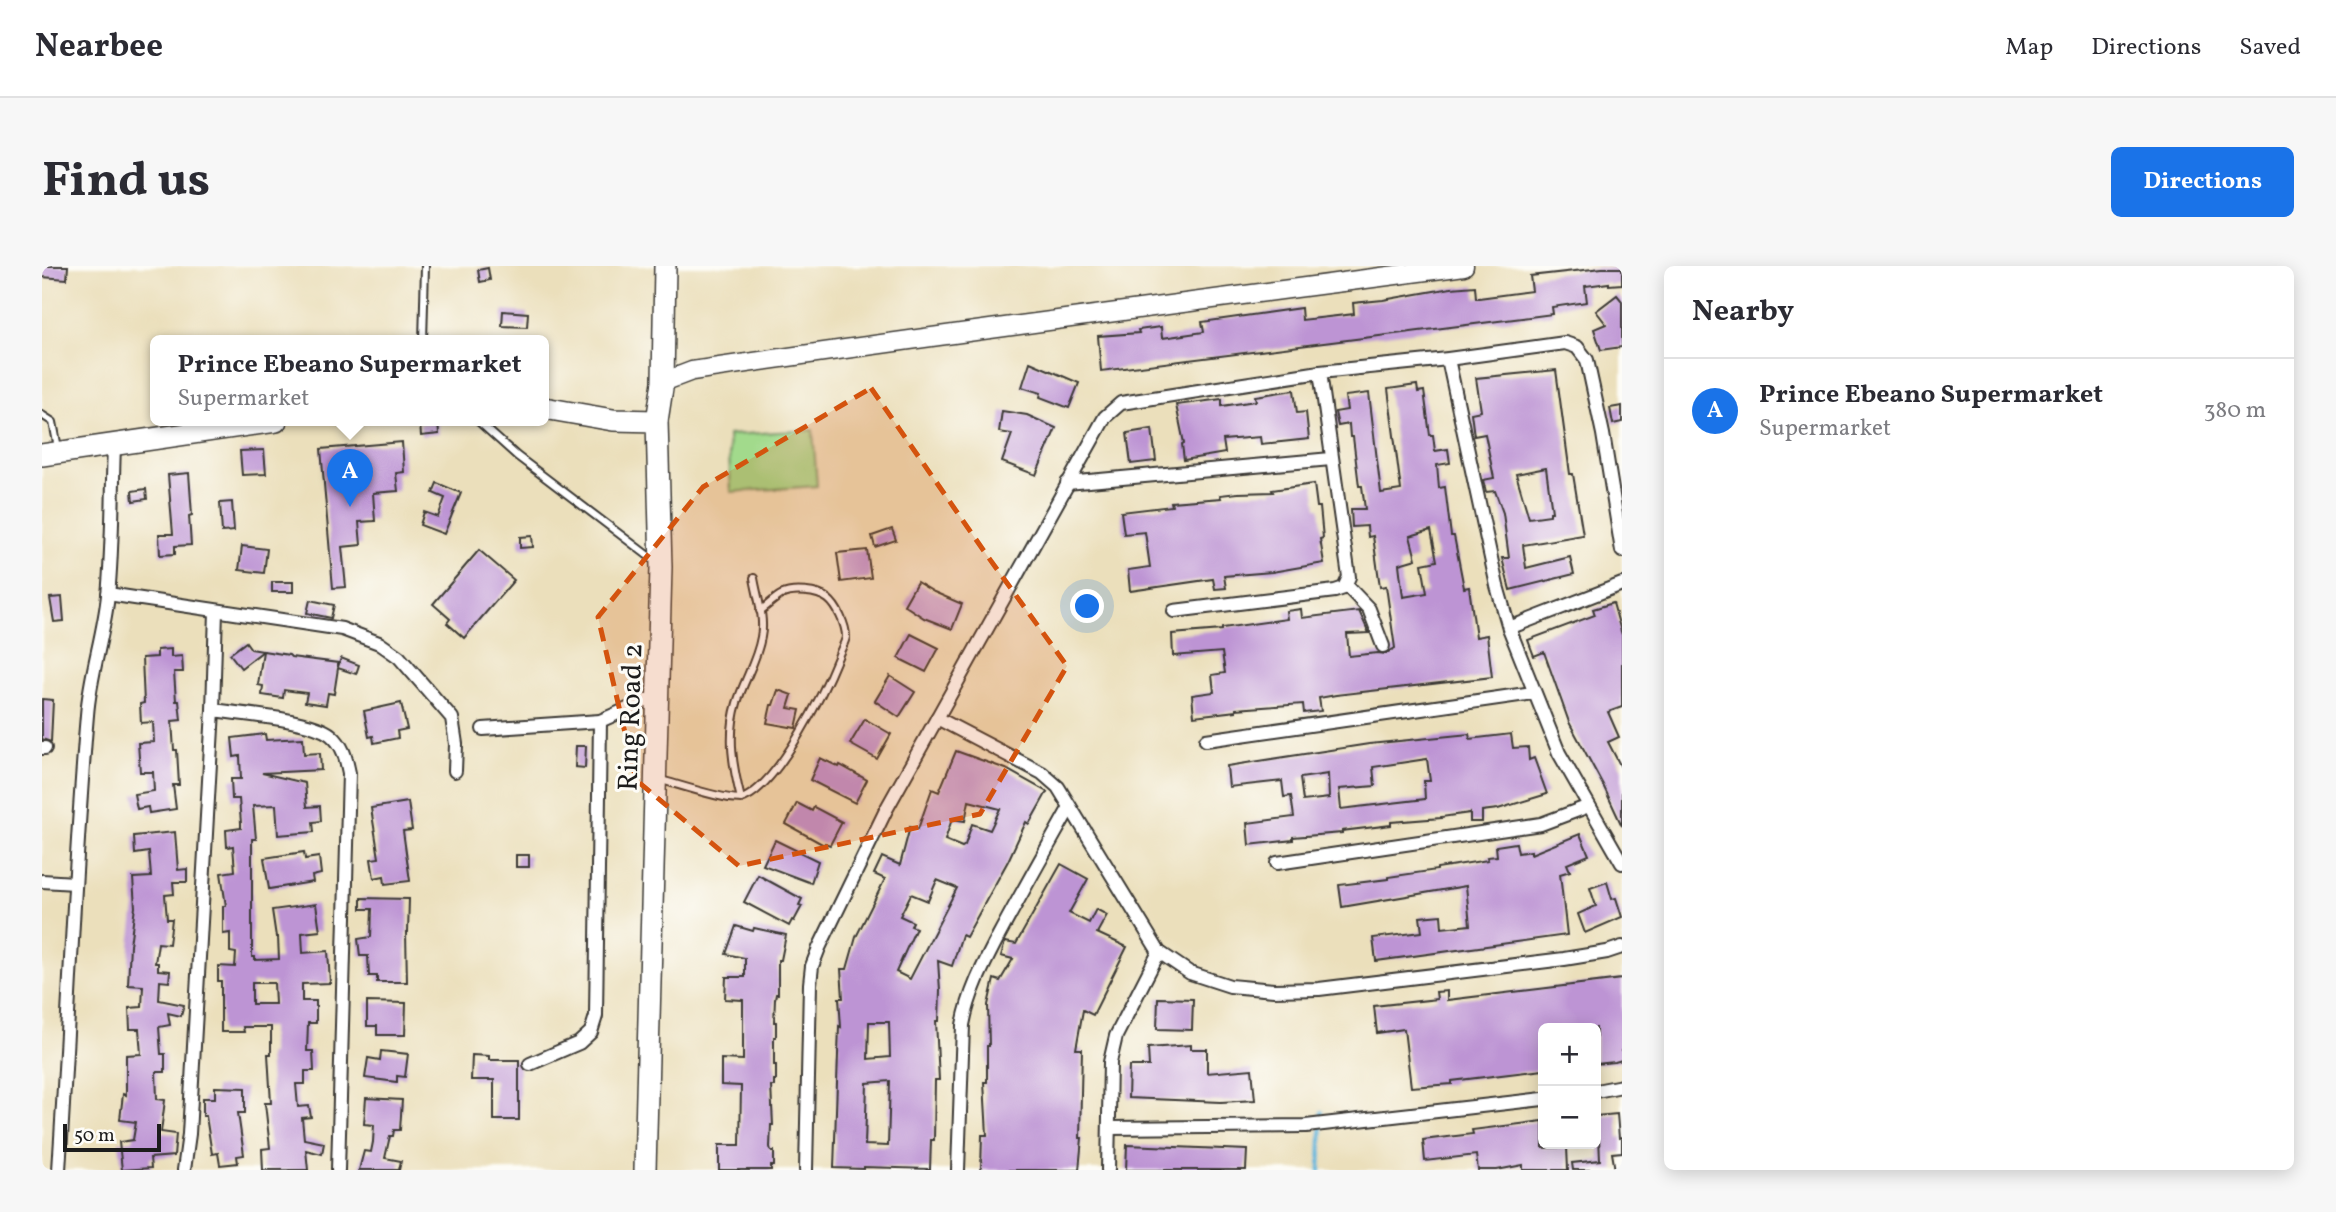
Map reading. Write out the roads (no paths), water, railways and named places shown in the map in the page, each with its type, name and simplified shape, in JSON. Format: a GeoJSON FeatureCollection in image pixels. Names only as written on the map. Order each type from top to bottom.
{"type":"FeatureCollection","features":[{"type":"Feature","properties":{"kind":"main road","name":"Ring Road 2"},"geometry":{"type":"LineString","coordinates":[[645,1170],[662,566],[657,421],[663,382],[665,266]]}},
{"type":"Feature","properties":{"kind":"main road"},"geometry":{"type":"LineString","coordinates":[[549,409],[613,420],[657,421]]}},
{"type":"Feature","properties":{"kind":"main road"},"geometry":{"type":"LineString","coordinates":[[51,454],[244,426]]}},
{"type":"Feature","properties":{"kind":"street"},"geometry":{"type":"LineString","coordinates":[[663,382],[692,371],[925,336],[1002,328],[1346,274],[1464,266]]}},
{"type":"Feature","properties":{"kind":"street"},"geometry":{"type":"LineString","coordinates":[[806,1170],[812,966],[819,948],[887,808],[1067,483],[1105,417],[1121,403],[1320,372],[1448,359],[1565,343],[1577,347],[1587,360],[1622,546]]}},
{"type":"Feature","properties":{"kind":"street"},"geometry":{"type":"LineString","coordinates":[[1448,359],[1497,586],[1509,628],[1559,753],[1622,863]]}},
{"type":"Feature","properties":{"kind":"street"},"geometry":{"type":"LineString","coordinates":[[1174,611],[1335,591],[1346,585],[1349,577],[1320,372]]}},
{"type":"Feature","properties":{"kind":"street"},"geometry":{"type":"LineString","coordinates":[[59,1170],[88,700],[101,643],[108,594],[114,446]]}},
{"type":"Feature","properties":{"kind":"street"},"geometry":{"type":"LineString","coordinates":[[1067,483],[1331,459]]}},
{"type":"Feature","properties":{"kind":"street"},"geometry":{"type":"LineString","coordinates":[[1509,628],[1622,584]]}},
{"type":"Feature","properties":{"kind":"street"},"geometry":{"type":"LineString","coordinates":[[1346,585],[1369,609],[1383,646]]}},
{"type":"Feature","properties":{"kind":"street"},"geometry":{"type":"LineString","coordinates":[[108,594],[342,629],[379,643],[399,657],[452,718],[456,744],[455,771]]}},
{"type":"Feature","properties":{"kind":"street"},"geometry":{"type":"LineString","coordinates":[[184,1170],[190,1120],[216,611]]}},
{"type":"Feature","properties":{"kind":"street"},"geometry":{"type":"LineString","coordinates":[[1206,740],[1534,693]]}},
{"type":"Feature","properties":{"kind":"street"},"geometry":{"type":"LineString","coordinates":[[484,729],[600,721],[657,696]]}},
{"type":"Feature","properties":{"kind":"street"},"geometry":{"type":"LineString","coordinates":[[213,710],[307,724],[329,733],[341,745],[346,756],[349,773],[338,1170]]}},
{"type":"Feature","properties":{"kind":"street"},"geometry":{"type":"LineString","coordinates":[[937,718],[1042,772],[1058,787],[1159,952],[1190,973],[1230,986],[1286,990],[1320,989],[1564,959],[1622,947]]}},
{"type":"Feature","properties":{"kind":"street"},"geometry":{"type":"LineString","coordinates":[[530,1064],[579,1043],[591,1032],[596,1016],[600,721]]}},
{"type":"Feature","properties":{"kind":"street"},"geometry":{"type":"LineString","coordinates":[[1277,863],[1541,824],[1589,806]]}},
{"type":"Feature","properties":{"kind":"street"},"geometry":{"type":"LineString","coordinates":[[958,1170],[966,1006],[974,983],[1070,807]]}},
{"type":"Feature","properties":{"kind":"street"},"geometry":{"type":"LineString","coordinates":[[42,881],[75,883]]}},
{"type":"Feature","properties":{"kind":"street"},"geometry":{"type":"LineString","coordinates":[[1108,1170],[1110,1062],[1116,1036],[1159,952]]}},
{"type":"Feature","properties":{"kind":"street"},"geometry":{"type":"LineString","coordinates":[[1601,1090],[1622,1086]]}},
{"type":"Feature","properties":{"kind":"street"},"geometry":{"type":"LineString","coordinates":[[1109,1128],[1306,1126],[1538,1101]]}},
{"type":"Feature","properties":{"kind":"lane"},"geometry":{"type":"LineString","coordinates":[[424,335],[425,266]]}},
{"type":"Feature","properties":{"kind":"lane"},"geometry":{"type":"LineString","coordinates":[[42,415],[52,422],[51,454]]}},
{"type":"Feature","properties":{"kind":"lane"},"geometry":{"type":"LineString","coordinates":[[484,426],[517,456],[662,566]]}},
{"type":"Feature","properties":{"kind":"lane"},"geometry":{"type":"LineString","coordinates":[[741,799],[732,764],[732,726],[737,702],[754,666],[762,634],[754,578]]}},
{"type":"Feature","properties":{"kind":"lane"},"geometry":{"type":"LineString","coordinates":[[655,779],[741,799],[768,777],[803,731],[846,637],[840,616],[828,598],[814,593],[782,594],[760,611]]}},
{"type":"Feature","properties":{"kind":"waterway"},"geometry":{"type":"LineString","coordinates":[[1320,1170],[1322,1112]]}},
{"type":"Feature","properties":{"kind":"place","name":"Prince Ebeano Supermarket"},"geometry":{"type":"Point","coordinates":[350,507]}}]}
